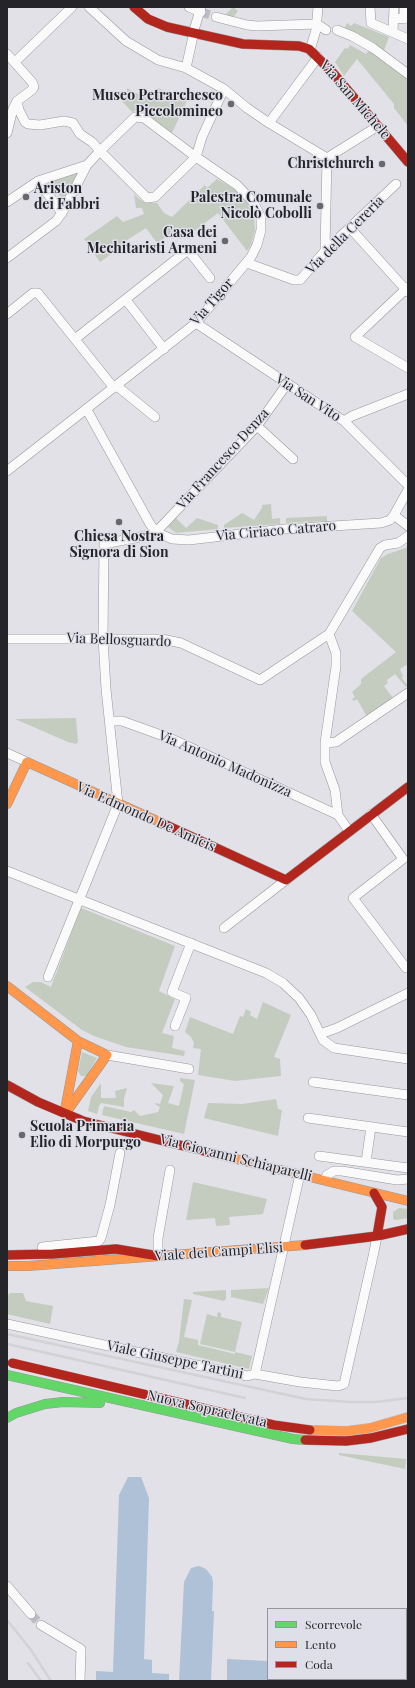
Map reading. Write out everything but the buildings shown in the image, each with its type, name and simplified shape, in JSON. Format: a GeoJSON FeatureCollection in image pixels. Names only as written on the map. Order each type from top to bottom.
{"type":"FeatureCollection","features":[{"type":"Feature","properties":{"kind":"main road","name":"Via San Michele"},"geometry":{"type":"LineString","coordinates":[[134,7],[148,19],[168,27],[194,31],[243,44],[299,46],[309,49],[318,57],[408,162]]}},
{"type":"Feature","properties":{"kind":"main road","name":"Via Edmondo De Amicis"},"geometry":{"type":"LineString","coordinates":[[27,762],[286,880]]}},
{"type":"Feature","properties":{"kind":"main road"},"geometry":{"type":"LineString","coordinates":[[7,804],[27,762]]}},
{"type":"Feature","properties":{"kind":"main road"},"geometry":{"type":"LineString","coordinates":[[286,880],[408,787]]}},
{"type":"Feature","properties":{"kind":"main road"},"geometry":{"type":"LineString","coordinates":[[7,986],[78,1041],[107,1055],[65,1114]]}},
{"type":"Feature","properties":{"kind":"main road"},"geometry":{"type":"LineString","coordinates":[[65,1114],[78,1041]]}},
{"type":"Feature","properties":{"kind":"main road"},"geometry":{"type":"LineString","coordinates":[[71,1077],[87,1083]]}},
{"type":"Feature","properties":{"kind":"main road","name":"Via Giovanni Schiaparelli"},"geometry":{"type":"LineString","coordinates":[[7,1085],[38,1102],[83,1121],[408,1201]]}},
{"type":"Feature","properties":{"kind":"main road"},"geometry":{"type":"LineString","coordinates":[[374,1193],[382,1207],[377,1236]]}},
{"type":"Feature","properties":{"kind":"main road","name":"Viale dei Campi Elisi"},"geometry":{"type":"LineString","coordinates":[[7,1266],[28,1266],[284,1247],[377,1236],[408,1230]]}},
{"type":"Feature","properties":{"kind":"main road"},"geometry":{"type":"LineString","coordinates":[[7,1255],[31,1255],[116,1249],[158,1256]]}},
{"type":"Feature","properties":{"kind":"main road","name":"Viale dei Campi Elisi"},"geometry":{"type":"LineString","coordinates":[[7,1270],[28,1266]]}},
{"type":"Feature","properties":{"kind":"main road","name":"Nuova Sopraelevata"},"geometry":{"type":"LineString","coordinates":[[10,1362],[274,1425],[318,1431],[346,1431],[370,1428],[408,1418]]}},
{"type":"Feature","properties":{"kind":"main road","name":"Nuova Sopraelevata"},"geometry":{"type":"LineString","coordinates":[[7,1375],[293,1439],[316,1442],[346,1441],[371,1438],[408,1429]]}},
{"type":"Feature","properties":{"kind":"main road"},"geometry":{"type":"LineString","coordinates":[[7,1418],[29,1408],[63,1402],[109,1404],[205,1419]]}},
{"type":"Feature","properties":{"kind":"street"},"geometry":{"type":"LineString","coordinates":[[12,63],[72,7]]}},
{"type":"Feature","properties":{"kind":"street"},"geometry":{"type":"LineString","coordinates":[[89,7],[126,41],[158,60],[186,68],[224,89],[247,108],[269,123],[327,158]]}},
{"type":"Feature","properties":{"kind":"street"},"geometry":{"type":"LineString","coordinates":[[186,68],[200,10],[189,7]]}},
{"type":"Feature","properties":{"kind":"street"},"geometry":{"type":"LineString","coordinates":[[311,47],[317,24],[318,7]]}},
{"type":"Feature","properties":{"kind":"street"},"geometry":{"type":"LineString","coordinates":[[370,7],[371,23],[408,39]]}},
{"type":"Feature","properties":{"kind":"street"},"geometry":{"type":"LineString","coordinates":[[393,32],[394,7]]}},
{"type":"Feature","properties":{"kind":"street"},"geometry":{"type":"LineString","coordinates":[[394,18],[404,19],[404,7]]}},
{"type":"Feature","properties":{"kind":"street"},"geometry":{"type":"LineString","coordinates":[[216,17],[257,26],[317,24],[326,30]]}},
{"type":"Feature","properties":{"kind":"street"},"geometry":{"type":"LineString","coordinates":[[337,30],[352,36],[373,48],[408,74]]}},
{"type":"Feature","properties":{"kind":"street"},"geometry":{"type":"LineString","coordinates":[[7,54],[12,63],[32,82],[34,87],[17,101],[13,109],[7,133]]}},
{"type":"Feature","properties":{"kind":"street"},"geometry":{"type":"LineString","coordinates":[[269,123],[318,57]]}},
{"type":"Feature","properties":{"kind":"street"},"geometry":{"type":"LineString","coordinates":[[17,101],[19,110],[25,122],[28,124],[40,125],[69,121],[73,123],[80,134],[92,142],[145,196],[150,199],[155,197],[196,157],[202,137],[224,89]]}},
{"type":"Feature","properties":{"kind":"street","name":"Via Tigor"},"geometry":{"type":"LineString","coordinates":[[7,471],[87,410],[196,323],[247,263],[257,245],[261,230],[261,218],[254,203],[247,194],[144,118],[138,117],[131,120],[100,151]]}},
{"type":"Feature","properties":{"kind":"street"},"geometry":{"type":"LineString","coordinates":[[327,158],[378,126]]}},
{"type":"Feature","properties":{"kind":"street"},"geometry":{"type":"LineString","coordinates":[[8,256],[56,221],[87,165],[100,151]]}},
{"type":"Feature","properties":{"kind":"street"},"geometry":{"type":"LineString","coordinates":[[325,251],[327,158]]}},
{"type":"Feature","properties":{"kind":"street"},"geometry":{"type":"LineString","coordinates":[[7,202],[38,181],[87,165]]}},
{"type":"Feature","properties":{"kind":"street"},"geometry":{"type":"LineString","coordinates":[[38,181],[62,212]]}},
{"type":"Feature","properties":{"kind":"street","name":"Via della Cereria"},"geometry":{"type":"LineString","coordinates":[[247,263],[298,280],[325,251],[396,184]]}},
{"type":"Feature","properties":{"kind":"street"},"geometry":{"type":"LineString","coordinates":[[350,228],[407,289],[355,337],[360,342],[408,368]]}},
{"type":"Feature","properties":{"kind":"street"},"geometry":{"type":"LineString","coordinates":[[75,339],[188,250],[210,278]]}},
{"type":"Feature","properties":{"kind":"street"},"geometry":{"type":"LineString","coordinates":[[7,314],[36,292],[116,387],[155,417]]}},
{"type":"Feature","properties":{"kind":"street"},"geometry":{"type":"LineString","coordinates":[[126,300],[164,349]]}},
{"type":"Feature","properties":{"kind":"street","name":"Via San Vito"},"geometry":{"type":"LineString","coordinates":[[196,323],[344,421],[408,485]]}},
{"type":"Feature","properties":{"kind":"street","name":"Via Francesco Denza"},"geometry":{"type":"LineString","coordinates":[[156,532],[257,426],[287,384]]}},
{"type":"Feature","properties":{"kind":"street"},"geometry":{"type":"LineString","coordinates":[[344,421],[381,404],[408,394]]}},
{"type":"Feature","properties":{"kind":"street"},"geometry":{"type":"LineString","coordinates":[[48,977],[118,804],[103,639],[104,544],[145,536],[156,532],[150,524],[87,410]]}},
{"type":"Feature","properties":{"kind":"street"},"geometry":{"type":"LineString","coordinates":[[257,426],[292,459]]}},
{"type":"Feature","properties":{"kind":"street"},"geometry":{"type":"LineString","coordinates":[[408,490],[394,515],[408,526]]}},
{"type":"Feature","properties":{"kind":"street","name":"Via Ciriaco Catraro"},"geometry":{"type":"LineString","coordinates":[[156,532],[172,539],[188,540],[284,530],[381,523],[390,520],[394,515]]}},
{"type":"Feature","properties":{"kind":"street"},"geometry":{"type":"LineString","coordinates":[[349,831],[338,815],[335,790],[325,762],[325,743],[336,666],[336,653],[329,634],[380,548],[398,542],[408,536]]}},
{"type":"Feature","properties":{"kind":"street","name":"Via Bellosguardo"},"geometry":{"type":"LineString","coordinates":[[7,639],[162,639],[182,643],[260,680],[329,634]]}},
{"type":"Feature","properties":{"kind":"street"},"geometry":{"type":"LineString","coordinates":[[325,743],[336,742],[408,693]]}},
{"type":"Feature","properties":{"kind":"street","name":"Via Antonio Madonizza"},"geometry":{"type":"LineString","coordinates":[[110,721],[122,721],[172,739],[338,815]]}},
{"type":"Feature","properties":{"kind":"street","name":"Via Edmondo De Amicis"},"geometry":{"type":"LineString","coordinates":[[7,753],[27,762]]}},
{"type":"Feature","properties":{"kind":"street"},"geometry":{"type":"LineString","coordinates":[[371,814],[403,859],[353,898],[406,968]]}},
{"type":"Feature","properties":{"kind":"street"},"geometry":{"type":"LineString","coordinates":[[7,871],[266,973],[283,983],[299,998],[323,1040],[338,1049],[408,1059]]}},
{"type":"Feature","properties":{"kind":"street"},"geometry":{"type":"LineString","coordinates":[[224,928],[286,880]]}},
{"type":"Feature","properties":{"kind":"street"},"geometry":{"type":"LineString","coordinates":[[175,1026],[186,998],[172,992],[191,944]]}},
{"type":"Feature","properties":{"kind":"street"},"geometry":{"type":"LineString","coordinates":[[320,1034],[364,1016],[408,993]]}},
{"type":"Feature","properties":{"kind":"street"},"geometry":{"type":"LineString","coordinates":[[107,1055],[190,1069]]}},
{"type":"Feature","properties":{"kind":"street"},"geometry":{"type":"LineString","coordinates":[[313,1082],[408,1095]]}},
{"type":"Feature","properties":{"kind":"street"},"geometry":{"type":"LineString","coordinates":[[308,1118],[408,1132]]}},
{"type":"Feature","properties":{"kind":"street"},"geometry":{"type":"LineString","coordinates":[[366,1162],[371,1127]]}},
{"type":"Feature","properties":{"kind":"street"},"geometry":{"type":"LineString","coordinates":[[7,1250],[94,1241],[101,1238],[120,1153]]}},
{"type":"Feature","properties":{"kind":"street"},"geometry":{"type":"LineString","coordinates":[[319,1156],[408,1168]]}},
{"type":"Feature","properties":{"kind":"street"},"geometry":{"type":"LineString","coordinates":[[158,1256],[158,1238],[170,1170]]}},
{"type":"Feature","properties":{"kind":"street"},"geometry":{"type":"LineString","coordinates":[[325,1180],[327,1175],[334,1171],[397,1180],[408,1179]]}},
{"type":"Feature","properties":{"kind":"street"},"geometry":{"type":"LineString","coordinates":[[255,1374],[300,1174]]}},
{"type":"Feature","properties":{"kind":"street","name":"Viale Giuseppe Tartini"},"geometry":{"type":"LineString","coordinates":[[7,1324],[246,1376],[255,1374],[300,1382],[338,1386],[344,1384],[377,1236]]}},
{"type":"Feature","properties":{"kind":"street"},"geometry":{"type":"LineString","coordinates":[[7,1586],[31,1614]]}},
{"type":"Feature","properties":{"kind":"street"},"geometry":{"type":"LineString","coordinates":[[41,1625],[81,1649],[80,1681]]}},
{"type":"Feature","properties":{"kind":"shaded area"},"geometry":{"type":"Polygon","coordinates":[[[233,7],[238,11],[232,19],[223,17],[233,7]]]}},
{"type":"Feature","properties":{"kind":"shaded area"},"geometry":{"type":"Polygon","coordinates":[[[347,23],[351,26],[354,23],[389,37],[383,53],[343,31],[347,23]]]}},
{"type":"Feature","properties":{"kind":"shaded area"},"geometry":{"type":"Polygon","coordinates":[[[350,45],[366,54],[370,48],[408,76],[408,126],[394,108],[394,104],[357,59],[344,76],[335,62],[345,48],[348,49],[350,45]]]}},
{"type":"Feature","properties":{"kind":"shaded area"},"geometry":{"type":"Polygon","coordinates":[[[127,88],[152,101],[158,88],[187,101],[172,133],[141,110],[132,112],[120,99],[127,97],[127,88]]]}},
{"type":"Feature","properties":{"kind":"shaded area"},"geometry":{"type":"Polygon","coordinates":[[[81,170],[63,200],[49,181],[81,170]]]}},
{"type":"Feature","properties":{"kind":"shaded area"},"geometry":{"type":"Polygon","coordinates":[[[217,179],[234,189],[248,204],[254,216],[255,230],[251,245],[247,251],[218,213],[185,238],[177,229],[157,243],[146,228],[113,249],[114,252],[100,262],[84,239],[117,216],[123,222],[144,214],[142,208],[136,208],[134,194],[146,203],[157,203],[164,213],[172,217],[205,185],[207,188],[217,179]]]}},
{"type":"Feature","properties":{"kind":"shaded area"},"geometry":{"type":"Polygon","coordinates":[[[271,504],[272,519],[280,518],[280,524],[224,528],[224,525],[242,513],[254,520],[262,508],[262,505],[271,504]]]}},
{"type":"Feature","properties":{"kind":"shaded area"},"geometry":{"type":"Polygon","coordinates":[[[327,516],[327,521],[286,523],[286,518],[327,516]]]}},
{"type":"Feature","properties":{"kind":"shaded area"},"geometry":{"type":"Polygon","coordinates":[[[176,518],[186,528],[197,518],[218,525],[218,529],[176,533],[168,527],[176,518]]]}},
{"type":"Feature","properties":{"kind":"shaded area"},"geometry":{"type":"Polygon","coordinates":[[[408,547],[408,667],[406,665],[400,669],[403,676],[402,678],[408,686],[406,687],[395,674],[387,680],[388,683],[384,686],[393,698],[367,717],[357,699],[354,701],[352,699],[355,697],[352,692],[361,684],[361,679],[396,652],[352,611],[381,558],[408,547]]]}},
{"type":"Feature","properties":{"kind":"shaded area"},"geometry":{"type":"Polygon","coordinates":[[[76,718],[78,742],[76,744],[15,719],[76,718]]]}},
{"type":"Feature","properties":{"kind":"shaded area"},"geometry":{"type":"Polygon","coordinates":[[[81,908],[175,946],[159,991],[175,999],[162,1033],[174,1036],[172,1048],[185,1051],[184,1056],[126,1047],[94,1036],[82,1030],[25,987],[33,982],[41,982],[51,987],[81,908]]]}},
{"type":"Feature","properties":{"kind":"shaded area"},"geometry":{"type":"Polygon","coordinates":[[[263,1002],[291,1015],[274,1057],[280,1059],[281,1076],[235,1081],[198,1075],[201,1049],[193,1048],[194,1043],[191,1037],[185,1032],[190,1017],[233,1034],[240,1016],[243,1017],[246,1009],[251,1012],[250,1015],[257,1019],[263,1002]]]}},
{"type":"Feature","properties":{"kind":"shaded area"},"geometry":{"type":"Polygon","coordinates":[[[82,1052],[97,1058],[87,1075],[84,1076],[81,1076],[78,1071],[82,1052]]]}},
{"type":"Feature","properties":{"kind":"shaded area"},"geometry":{"type":"Polygon","coordinates":[[[180,1078],[195,1080],[184,1134],[102,1115],[104,1106],[131,1112],[134,1110],[140,1116],[158,1112],[160,1107],[155,1104],[160,1104],[163,1095],[151,1083],[174,1086],[168,1103],[179,1106],[184,1084],[180,1081],[180,1078]]]}},
{"type":"Feature","properties":{"kind":"shaded area"},"geometry":{"type":"Polygon","coordinates":[[[101,1083],[101,1098],[116,1098],[115,1091],[127,1088],[124,1099],[124,1107],[101,1103],[97,1114],[88,1111],[91,1097],[101,1083]]]}},
{"type":"Feature","properties":{"kind":"shaded area"},"geometry":{"type":"Polygon","coordinates":[[[276,1099],[278,1109],[282,1110],[278,1136],[204,1118],[208,1103],[242,1104],[276,1099]]]}},
{"type":"Feature","properties":{"kind":"shaded area"},"geometry":{"type":"Polygon","coordinates":[[[193,1182],[267,1199],[263,1214],[229,1217],[230,1225],[216,1226],[215,1218],[186,1220],[193,1182]]]}},
{"type":"Feature","properties":{"kind":"shaded area"},"geometry":{"type":"Polygon","coordinates":[[[399,1208],[408,1209],[408,1218],[393,1219],[393,1212],[399,1208]]]}},
{"type":"Feature","properties":{"kind":"shaded area"},"geometry":{"type":"Polygon","coordinates":[[[269,1288],[263,1304],[231,1297],[231,1290],[269,1288]]]}},
{"type":"Feature","properties":{"kind":"shaded area"},"geometry":{"type":"Polygon","coordinates":[[[226,1290],[226,1299],[224,1301],[193,1294],[193,1292],[226,1290]]]}},
{"type":"Feature","properties":{"kind":"shaded area"},"geometry":{"type":"Polygon","coordinates":[[[10,1293],[23,1293],[26,1301],[53,1306],[50,1324],[7,1314],[7,1296],[10,1293]]]}},
{"type":"Feature","properties":{"kind":"shaded area"},"geometry":{"type":"Polygon","coordinates":[[[184,1299],[192,1300],[184,1337],[198,1340],[198,1345],[235,1354],[235,1352],[252,1356],[249,1369],[176,1352],[179,1341],[184,1299]]]}},
{"type":"Feature","properties":{"kind":"shaded area"},"geometry":{"type":"Polygon","coordinates":[[[218,1312],[221,1313],[221,1317],[242,1322],[235,1352],[200,1344],[207,1314],[217,1317],[218,1312]]]}},
{"type":"Feature","properties":{"kind":"shaded area"},"geometry":{"type":"Polygon","coordinates":[[[339,1453],[406,1459],[405,1469],[339,1455],[339,1453]]]}},
{"type":"Feature","properties":{"kind":"water"},"geometry":{"type":"Polygon","coordinates":[[[128,1477],[141,1477],[149,1498],[144,1659],[152,1660],[152,1673],[169,1674],[169,1681],[96,1681],[96,1671],[113,1672],[119,1495],[128,1477]]]}},
{"type":"Feature","properties":{"kind":"water"},"geometry":{"type":"Polygon","coordinates":[[[199,1566],[206,1569],[212,1577],[213,1583],[212,1611],[214,1611],[211,1681],[179,1681],[184,1582],[191,1568],[199,1566]]]}},
{"type":"Feature","properties":{"kind":"water"},"geometry":{"type":"Polygon","coordinates":[[[408,1575],[408,1681],[405,1681],[407,1680],[408,1575]]]}},
{"type":"Feature","properties":{"kind":"water"},"geometry":{"type":"Polygon","coordinates":[[[227,1659],[267,1661],[267,1680],[349,1680],[349,1681],[227,1681],[227,1659]]]}},
{"type":"Feature","properties":{"kind":"water"},"geometry":{"type":"Polygon","coordinates":[[[363,1680],[396,1680],[396,1681],[363,1680]]]}},
{"type":"Feature","properties":{"kind":"tunnel"},"geometry":{"type":"LineString","coordinates":[[201,12],[216,17]]}},
{"type":"Feature","properties":{"kind":"tunnel"},"geometry":{"type":"LineString","coordinates":[[31,1614],[41,1625]]}},
{"type":"Feature","properties":{"kind":"railway"},"geometry":{"type":"LineString","coordinates":[[7,1334],[306,1399],[376,1402],[408,1398]]}},
{"type":"Feature","properties":{"kind":"railway"},"geometry":{"type":"LineString","coordinates":[[7,1344],[245,1398]]}},
{"type":"Feature","properties":{"kind":"railway"},"geometry":{"type":"LineString","coordinates":[[7,1620],[31,1650],[51,1681]]}},
{"type":"Feature","properties":{"kind":"railway"},"geometry":{"type":"LineString","coordinates":[[28,1663],[41,1681]]}},
{"type":"Feature","properties":{"kind":"traffic: fast"},"geometry":{"type":"LineString","coordinates":[[7,1375],[293,1439],[305,1440]]}},
{"type":"Feature","properties":{"kind":"traffic: fast"},"geometry":{"type":"LineString","coordinates":[[7,1418],[16,1413],[45,1404],[63,1402],[100,1403]]}},
{"type":"Feature","properties":{"kind":"traffic: slow"},"geometry":{"type":"LineString","coordinates":[[7,804],[27,762],[164,824]]}},
{"type":"Feature","properties":{"kind":"traffic: slow"},"geometry":{"type":"LineString","coordinates":[[7,986],[78,1041],[107,1055],[65,1114]]}},
{"type":"Feature","properties":{"kind":"traffic: slow"},"geometry":{"type":"LineString","coordinates":[[65,1110],[78,1041]]}},
{"type":"Feature","properties":{"kind":"traffic: slow"},"geometry":{"type":"LineString","coordinates":[[232,1158],[408,1201]]}},
{"type":"Feature","properties":{"kind":"traffic: slow"},"geometry":{"type":"LineString","coordinates":[[7,1266],[28,1266],[305,1245]]}},
{"type":"Feature","properties":{"kind":"traffic: slow"},"geometry":{"type":"LineString","coordinates":[[310,1430],[347,1431],[370,1428],[408,1417]]}},
{"type":"Feature","properties":{"kind":"traffic: jam"},"geometry":{"type":"LineString","coordinates":[[134,7],[148,19],[167,27],[243,44],[299,46],[309,49],[333,73],[408,162]]}},
{"type":"Feature","properties":{"kind":"traffic: jam"},"geometry":{"type":"LineString","coordinates":[[164,824],[286,880],[408,787]]}},
{"type":"Feature","properties":{"kind":"traffic: jam"},"geometry":{"type":"LineString","coordinates":[[7,1085],[38,1102],[83,1121],[232,1158]]}},
{"type":"Feature","properties":{"kind":"traffic: jam"},"geometry":{"type":"LineString","coordinates":[[374,1193],[382,1207],[377,1236]]}},
{"type":"Feature","properties":{"kind":"traffic: jam"},"geometry":{"type":"LineString","coordinates":[[305,1245],[377,1236],[408,1229]]}},
{"type":"Feature","properties":{"kind":"traffic: jam"},"geometry":{"type":"LineString","coordinates":[[7,1255],[53,1254],[116,1249],[158,1256]]}},
{"type":"Feature","properties":{"kind":"traffic: jam"},"geometry":{"type":"LineString","coordinates":[[12,1363],[274,1425],[310,1430]]}},
{"type":"Feature","properties":{"kind":"traffic: jam"},"geometry":{"type":"LineString","coordinates":[[305,1440],[346,1441],[371,1438],[408,1429]]}},
{"type":"Feature","properties":{"kind":"place","name":"Museo Petrarchesco Piccolomineo"},"geometry":{"type":"Point","coordinates":[231,104]}},
{"type":"Feature","properties":{"kind":"place","name":"Christchurch"},"geometry":{"type":"Point","coordinates":[382,164]}},
{"type":"Feature","properties":{"kind":"place","name":"Ariston dei Fabbri"},"geometry":{"type":"Point","coordinates":[26,197]}},
{"type":"Feature","properties":{"kind":"place","name":"Palestra Comunale Nicolò Cobolli"},"geometry":{"type":"Point","coordinates":[320,206]}},
{"type":"Feature","properties":{"kind":"place","name":"Casa dei Mechitaristi Armeni"},"geometry":{"type":"Point","coordinates":[225,241]}},
{"type":"Feature","properties":{"kind":"place","name":"Chiesa Nostra Signora di Sion"},"geometry":{"type":"Point","coordinates":[119,522]}},
{"type":"Feature","properties":{"kind":"place","name":"Scuola Primaria Elio di Morpurgo"},"geometry":{"type":"Point","coordinates":[22,1135]}}]}
